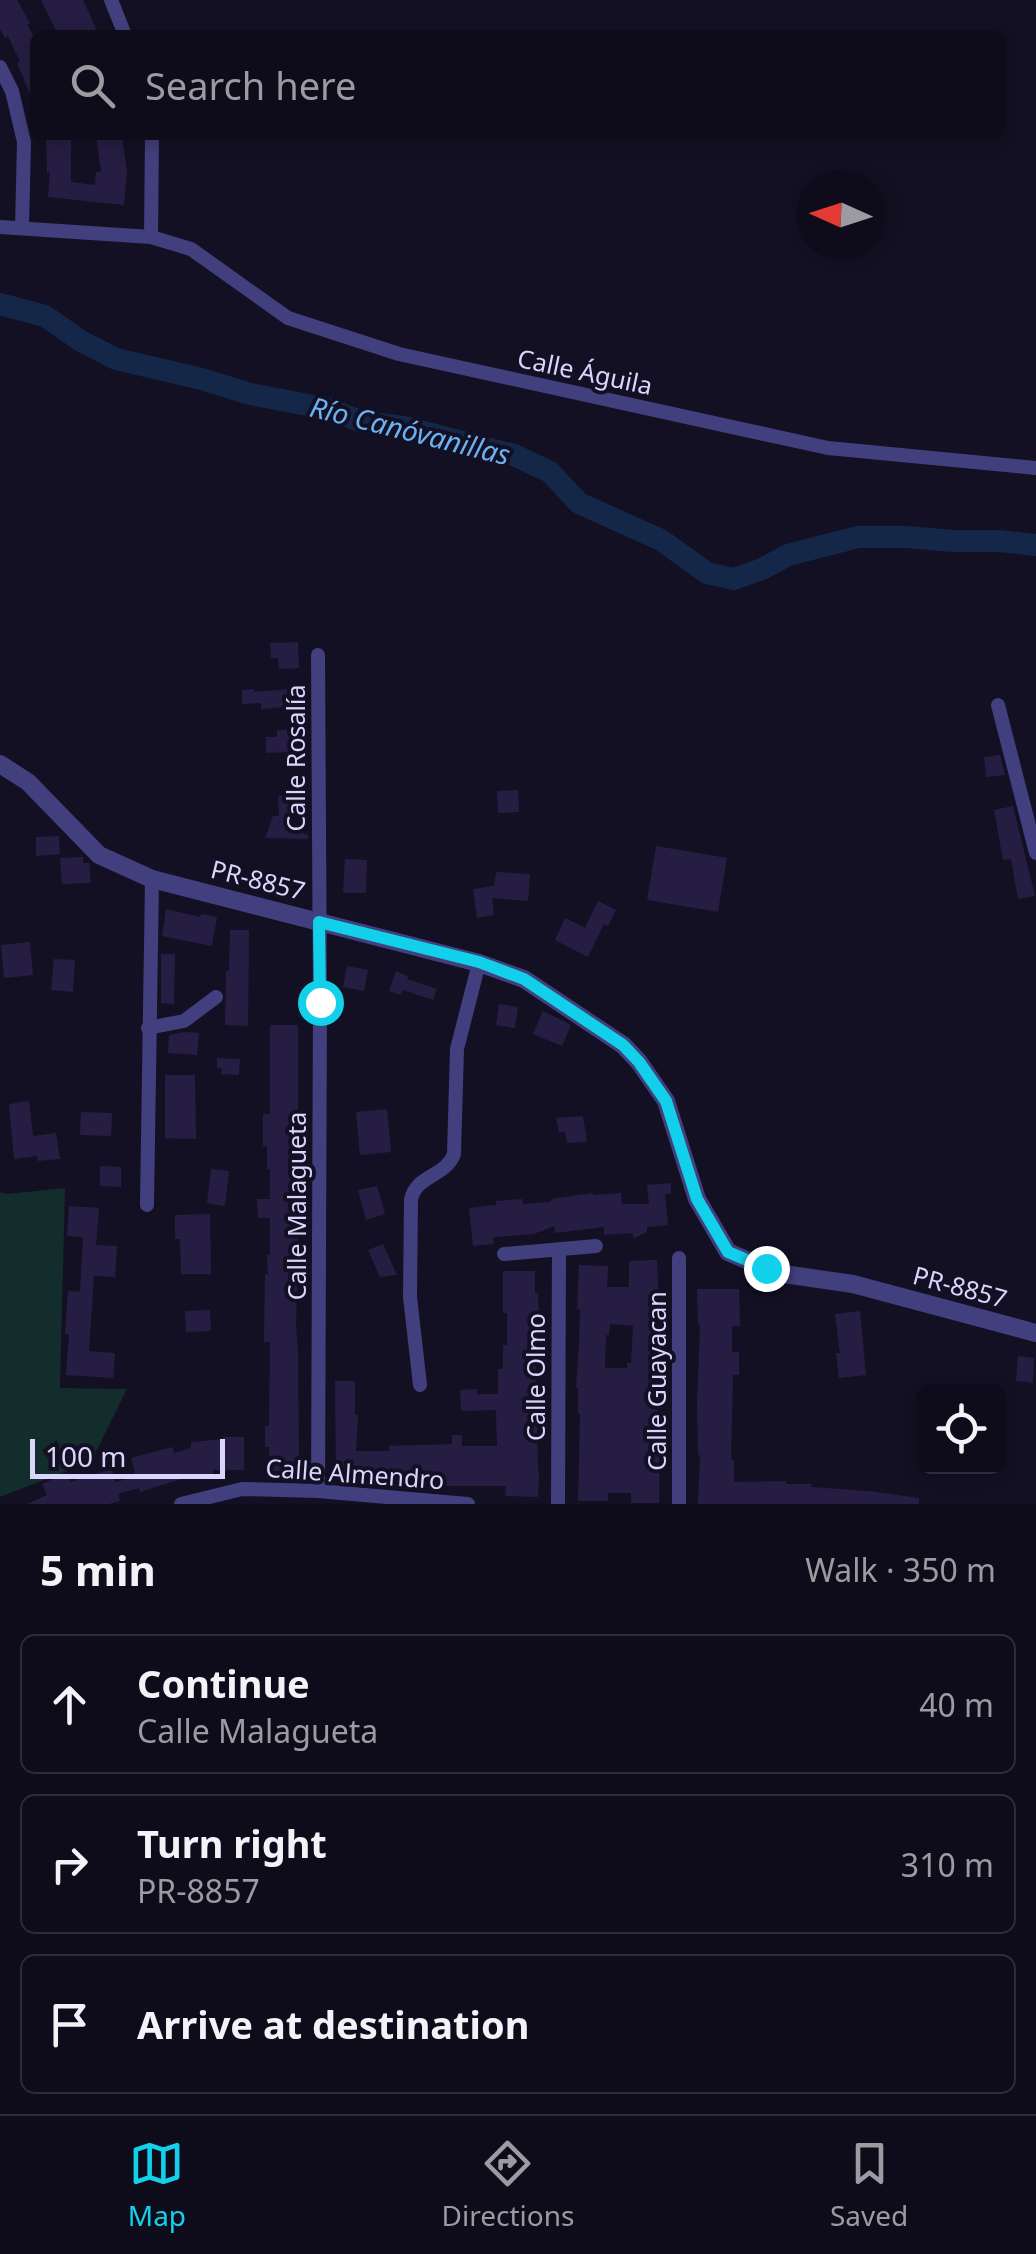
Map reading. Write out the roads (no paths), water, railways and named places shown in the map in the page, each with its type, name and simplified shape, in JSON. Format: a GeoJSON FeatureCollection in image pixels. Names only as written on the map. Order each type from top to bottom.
{"type":"FeatureCollection","features":[{"type":"Feature","properties":{"kind":"street"},"geometry":{"type":"LineString","coordinates":[[111,0],[123,30]]}},
{"type":"Feature","properties":{"kind":"street"},"geometry":{"type":"LineString","coordinates":[[0,67],[12,91],[24,142],[22,228]]}},
{"type":"Feature","properties":{"kind":"street"},"geometry":{"type":"LineString","coordinates":[[151,238],[152,140]]}},
{"type":"Feature","properties":{"kind":"street","name":"Calle Águila"},"geometry":{"type":"LineString","coordinates":[[0,227],[151,238],[191,248],[288,318],[400,354],[828,448],[1036,468]]}},
{"type":"Feature","properties":{"kind":"street","name":"Calle Rosalía"},"geometry":{"type":"LineString","coordinates":[[318,655],[319,922]]}},
{"type":"Feature","properties":{"kind":"street"},"geometry":{"type":"LineString","coordinates":[[998,705],[1036,852]]}},
{"type":"Feature","properties":{"kind":"street","name":"PR-8857"},"geometry":{"type":"LineString","coordinates":[[0,764],[28,782],[99,855],[152,879],[479,962],[524,979],[556,1000],[623,1045],[666,1101],[697,1199],[728,1252],[777,1273],[853,1284],[1036,1334]]}},
{"type":"Feature","properties":{"kind":"street"},"geometry":{"type":"LineString","coordinates":[[147,1206],[152,879]]}},
{"type":"Feature","properties":{"kind":"street","name":"Calle Malagueta"},"geometry":{"type":"LineString","coordinates":[[318,1491],[319,922]]}},
{"type":"Feature","properties":{"kind":"street"},"geometry":{"type":"LineString","coordinates":[[420,1385],[410,1298],[410,1200],[418,1184],[452,1162],[458,1049],[479,962]]}},
{"type":"Feature","properties":{"kind":"street"},"geometry":{"type":"LineString","coordinates":[[148,1028],[184,1021],[216,997]]}},
{"type":"Feature","properties":{"kind":"street"},"geometry":{"type":"LineString","coordinates":[[504,1254],[596,1246]]}},
{"type":"Feature","properties":{"kind":"street","name":"Calle Olmo"},"geometry":{"type":"LineString","coordinates":[[558,1504],[559,1250]]}},
{"type":"Feature","properties":{"kind":"street","name":"Calle Guayacan"},"geometry":{"type":"LineString","coordinates":[[679,1504],[680,1258]]}},
{"type":"Feature","properties":{"kind":"street","name":"Calle Almendro"},"geometry":{"type":"LineString","coordinates":[[181,1504],[242,1489],[318,1491],[468,1504]]}},
{"type":"Feature","properties":{"kind":"waterway","name":"Río Canóvanillas"},"geometry":{"type":"LineString","coordinates":[[0,304],[45,316],[116,359],[250,394],[329,409],[362,422],[404,427],[514,455],[550,472],[579,503],[661,540],[707,573],[734,579],[788,555],[858,537],[1036,545]]}}]}
